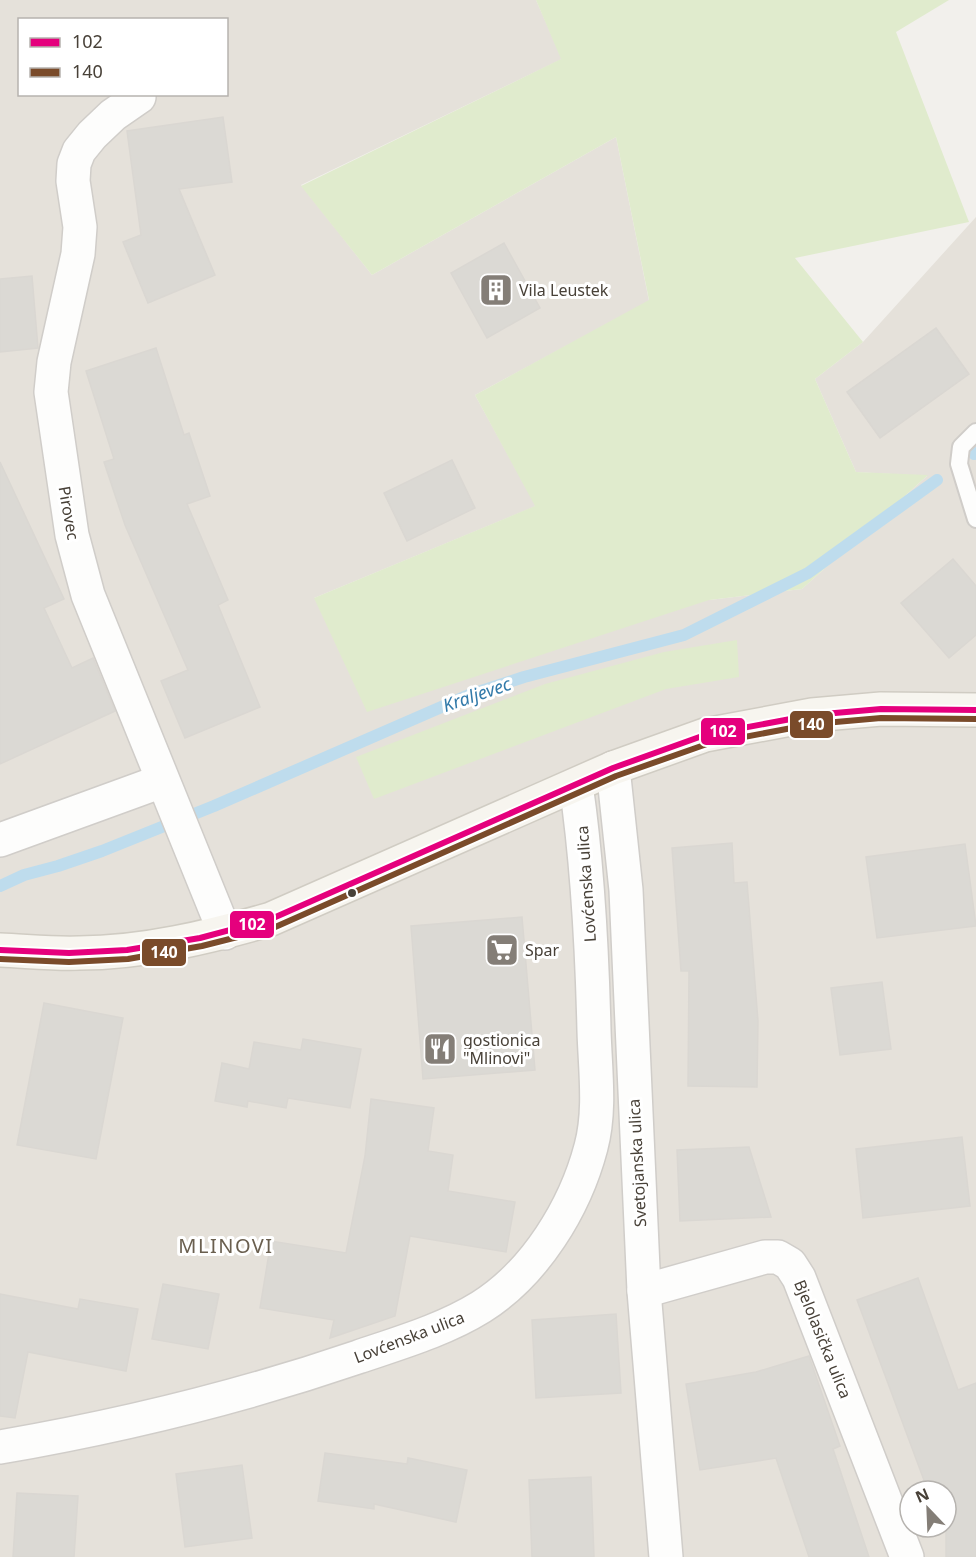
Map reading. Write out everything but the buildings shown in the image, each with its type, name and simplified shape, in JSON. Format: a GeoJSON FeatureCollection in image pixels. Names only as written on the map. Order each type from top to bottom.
{"type":"FeatureCollection","features":[{"type":"Feature","properties":{"kind":"main road"},"geometry":{"type":"LineString","coordinates":[[0,950],[80,954],[168,944],[225,933],[271,920],[613,768],[705,735],[812,715],[881,710],[976,710]]}},
{"type":"Feature","properties":{"kind":"street","name":"Pirovec"},"geometry":{"type":"LineString","coordinates":[[139,97],[112,115],[92,135],[79,151],[74,164],[73,181],[80,236],[71,291],[54,362],[51,392],[79,567],[98,624],[186,832],[225,933]]}},
{"type":"Feature","properties":{"kind":"street","name":"Svetojanska ulica"},"geometry":{"type":"LineString","coordinates":[[613,768],[626,890],[644,1291],[666,1557]]}},
{"type":"Feature","properties":{"kind":"street","name":"Lovćenska ulica"},"geometry":{"type":"LineString","coordinates":[[0,1447],[217,1401],[324,1369],[455,1321],[482,1307],[525,1268],[546,1243],[567,1209],[582,1177],[595,1123],[593,984],[586,855],[576,785]]}},
{"type":"Feature","properties":{"kind":"street"},"geometry":{"type":"LineString","coordinates":[[0,840],[166,788]]}},
{"type":"Feature","properties":{"kind":"street","name":"Bjelolasička ulica"},"geometry":{"type":"LineString","coordinates":[[644,1291],[765,1257],[778,1257],[790,1264],[799,1278],[822,1334],[907,1557]]}},
{"type":"Feature","properties":{"kind":"lane"},"geometry":{"type":"LineString","coordinates":[[976,432],[961,447],[959,464],[976,519]]}},
{"type":"Feature","properties":{"kind":"shaded area"},"geometry":{"type":"Polygon","coordinates":[[[0,0],[536,0],[562,59],[301,185],[372,275],[616,137],[649,301],[475,395],[536,506],[314,598],[709,600],[802,589],[927,476],[856,472],[815,379],[863,342],[976,217],[976,1557],[0,1557],[0,0]]]}},
{"type":"Feature","properties":{"kind":"green space"},"geometry":{"type":"Polygon","coordinates":[[[536,0],[949,0],[896,32],[969,222],[795,258],[863,342],[815,379],[856,472],[928,475],[802,589],[709,600],[367,712],[314,598],[535,506],[475,395],[649,300],[616,137],[372,275],[301,186],[561,59],[536,0]]]}},
{"type":"Feature","properties":{"kind":"green space"},"geometry":{"type":"Polygon","coordinates":[[[737,640],[739,677],[666,689],[374,799],[356,757],[545,684],[664,652],[737,640]]]}},
{"type":"Feature","properties":{"kind":"waterway","name":"Kraljevec"},"geometry":{"type":"LineString","coordinates":[[0,886],[24,875],[102,851],[214,806],[469,695],[524,677],[684,635],[808,573],[937,480]]}},
{"type":"Feature","properties":{"kind":"transit line","name":"102"},"geometry":{"type":"LineString","coordinates":[[0,950],[69,953],[127,950],[200,938],[271,919],[613,768],[705,735],[812,715],[881,709],[976,710]]}},
{"type":"Feature","properties":{"kind":"transit line","name":"140"},"geometry":{"type":"LineString","coordinates":[[0,959],[69,962],[128,959],[202,946],[273,928],[616,776],[707,744],[813,724],[881,718],[976,719]]}},
{"type":"Feature","properties":{"kind":"place","name":"Vila Leustek"},"geometry":{"type":"Point","coordinates":[496,290]}},
{"type":"Feature","properties":{"kind":"place","name":"Spar"},"geometry":{"type":"Point","coordinates":[502,950]}},
{"type":"Feature","properties":{"kind":"place","name":"gostionica \"Mlinovi\""},"geometry":{"type":"Point","coordinates":[440,1049]}},
{"type":"Feature","properties":{"kind":"district","name":"MLINOVI"},"geometry":{"type":"Point","coordinates":[226,1246]}}]}
